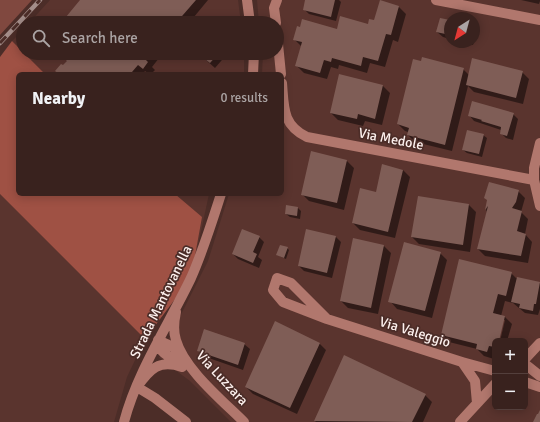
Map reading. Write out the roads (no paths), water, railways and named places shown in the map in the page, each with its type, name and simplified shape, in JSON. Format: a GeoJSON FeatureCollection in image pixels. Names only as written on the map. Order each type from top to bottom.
{"type":"FeatureCollection","features":[{"type":"Feature","properties":{"kind":"street"},"geometry":{"type":"LineString","coordinates":[[247,0],[249,16]]}},
{"type":"Feature","properties":{"kind":"street"},"geometry":{"type":"LineString","coordinates":[[275,16],[274,8],[277,0]]}},
{"type":"Feature","properties":{"kind":"street"},"geometry":{"type":"LineString","coordinates":[[436,0],[540,20]]}},
{"type":"Feature","properties":{"kind":"street"},"geometry":{"type":"LineString","coordinates":[[254,60],[254,72]]}},
{"type":"Feature","properties":{"kind":"street"},"geometry":{"type":"LineString","coordinates":[[280,60],[281,72]]}},
{"type":"Feature","properties":{"kind":"street","name":"Via Medole"},"geometry":{"type":"LineString","coordinates":[[284,104],[287,121],[298,133],[306,137],[537,187]]}},
{"type":"Feature","properties":{"kind":"street"},"geometry":{"type":"LineString","coordinates":[[540,143],[534,168],[540,206]]}},
{"type":"Feature","properties":{"kind":"street","name":"Strada Mantovanella"},"geometry":{"type":"LineString","coordinates":[[124,422],[137,387],[157,343],[202,252],[220,196]]}},
{"type":"Feature","properties":{"kind":"street","name":"Via Valeggio"},"geometry":{"type":"LineString","coordinates":[[327,319],[291,283],[277,278],[273,290],[283,302],[327,319],[492,370]]}},
{"type":"Feature","properties":{"kind":"street","name":"Via Luzzara"},"geometry":{"type":"LineString","coordinates":[[177,305],[174,326],[176,340],[184,364],[244,422]]}},
{"type":"Feature","properties":{"kind":"street"},"geometry":{"type":"LineString","coordinates":[[157,343],[173,346],[184,364]]}},
{"type":"Feature","properties":{"kind":"street"},"geometry":{"type":"LineString","coordinates":[[528,356],[540,343]]}},
{"type":"Feature","properties":{"kind":"street"},"geometry":{"type":"LineString","coordinates":[[462,362],[475,381],[477,403]]}},
{"type":"Feature","properties":{"kind":"street","name":"Via Luzzara"},"geometry":{"type":"LineString","coordinates":[[137,387],[148,372],[157,366],[184,364]]}},
{"type":"Feature","properties":{"kind":"street"},"geometry":{"type":"LineString","coordinates":[[528,366],[540,376]]}},
{"type":"Feature","properties":{"kind":"street"},"geometry":{"type":"LineString","coordinates":[[137,387],[155,398],[186,422]]}},
{"type":"Feature","properties":{"kind":"street"},"geometry":{"type":"LineString","coordinates":[[460,422],[492,387]]}},
{"type":"Feature","properties":{"kind":"railway"},"geometry":{"type":"LineString","coordinates":[[25,16],[40,0]]}},
{"type":"Feature","properties":{"kind":"railway"},"geometry":{"type":"LineString","coordinates":[[0,43],[16,26]]}}]}
